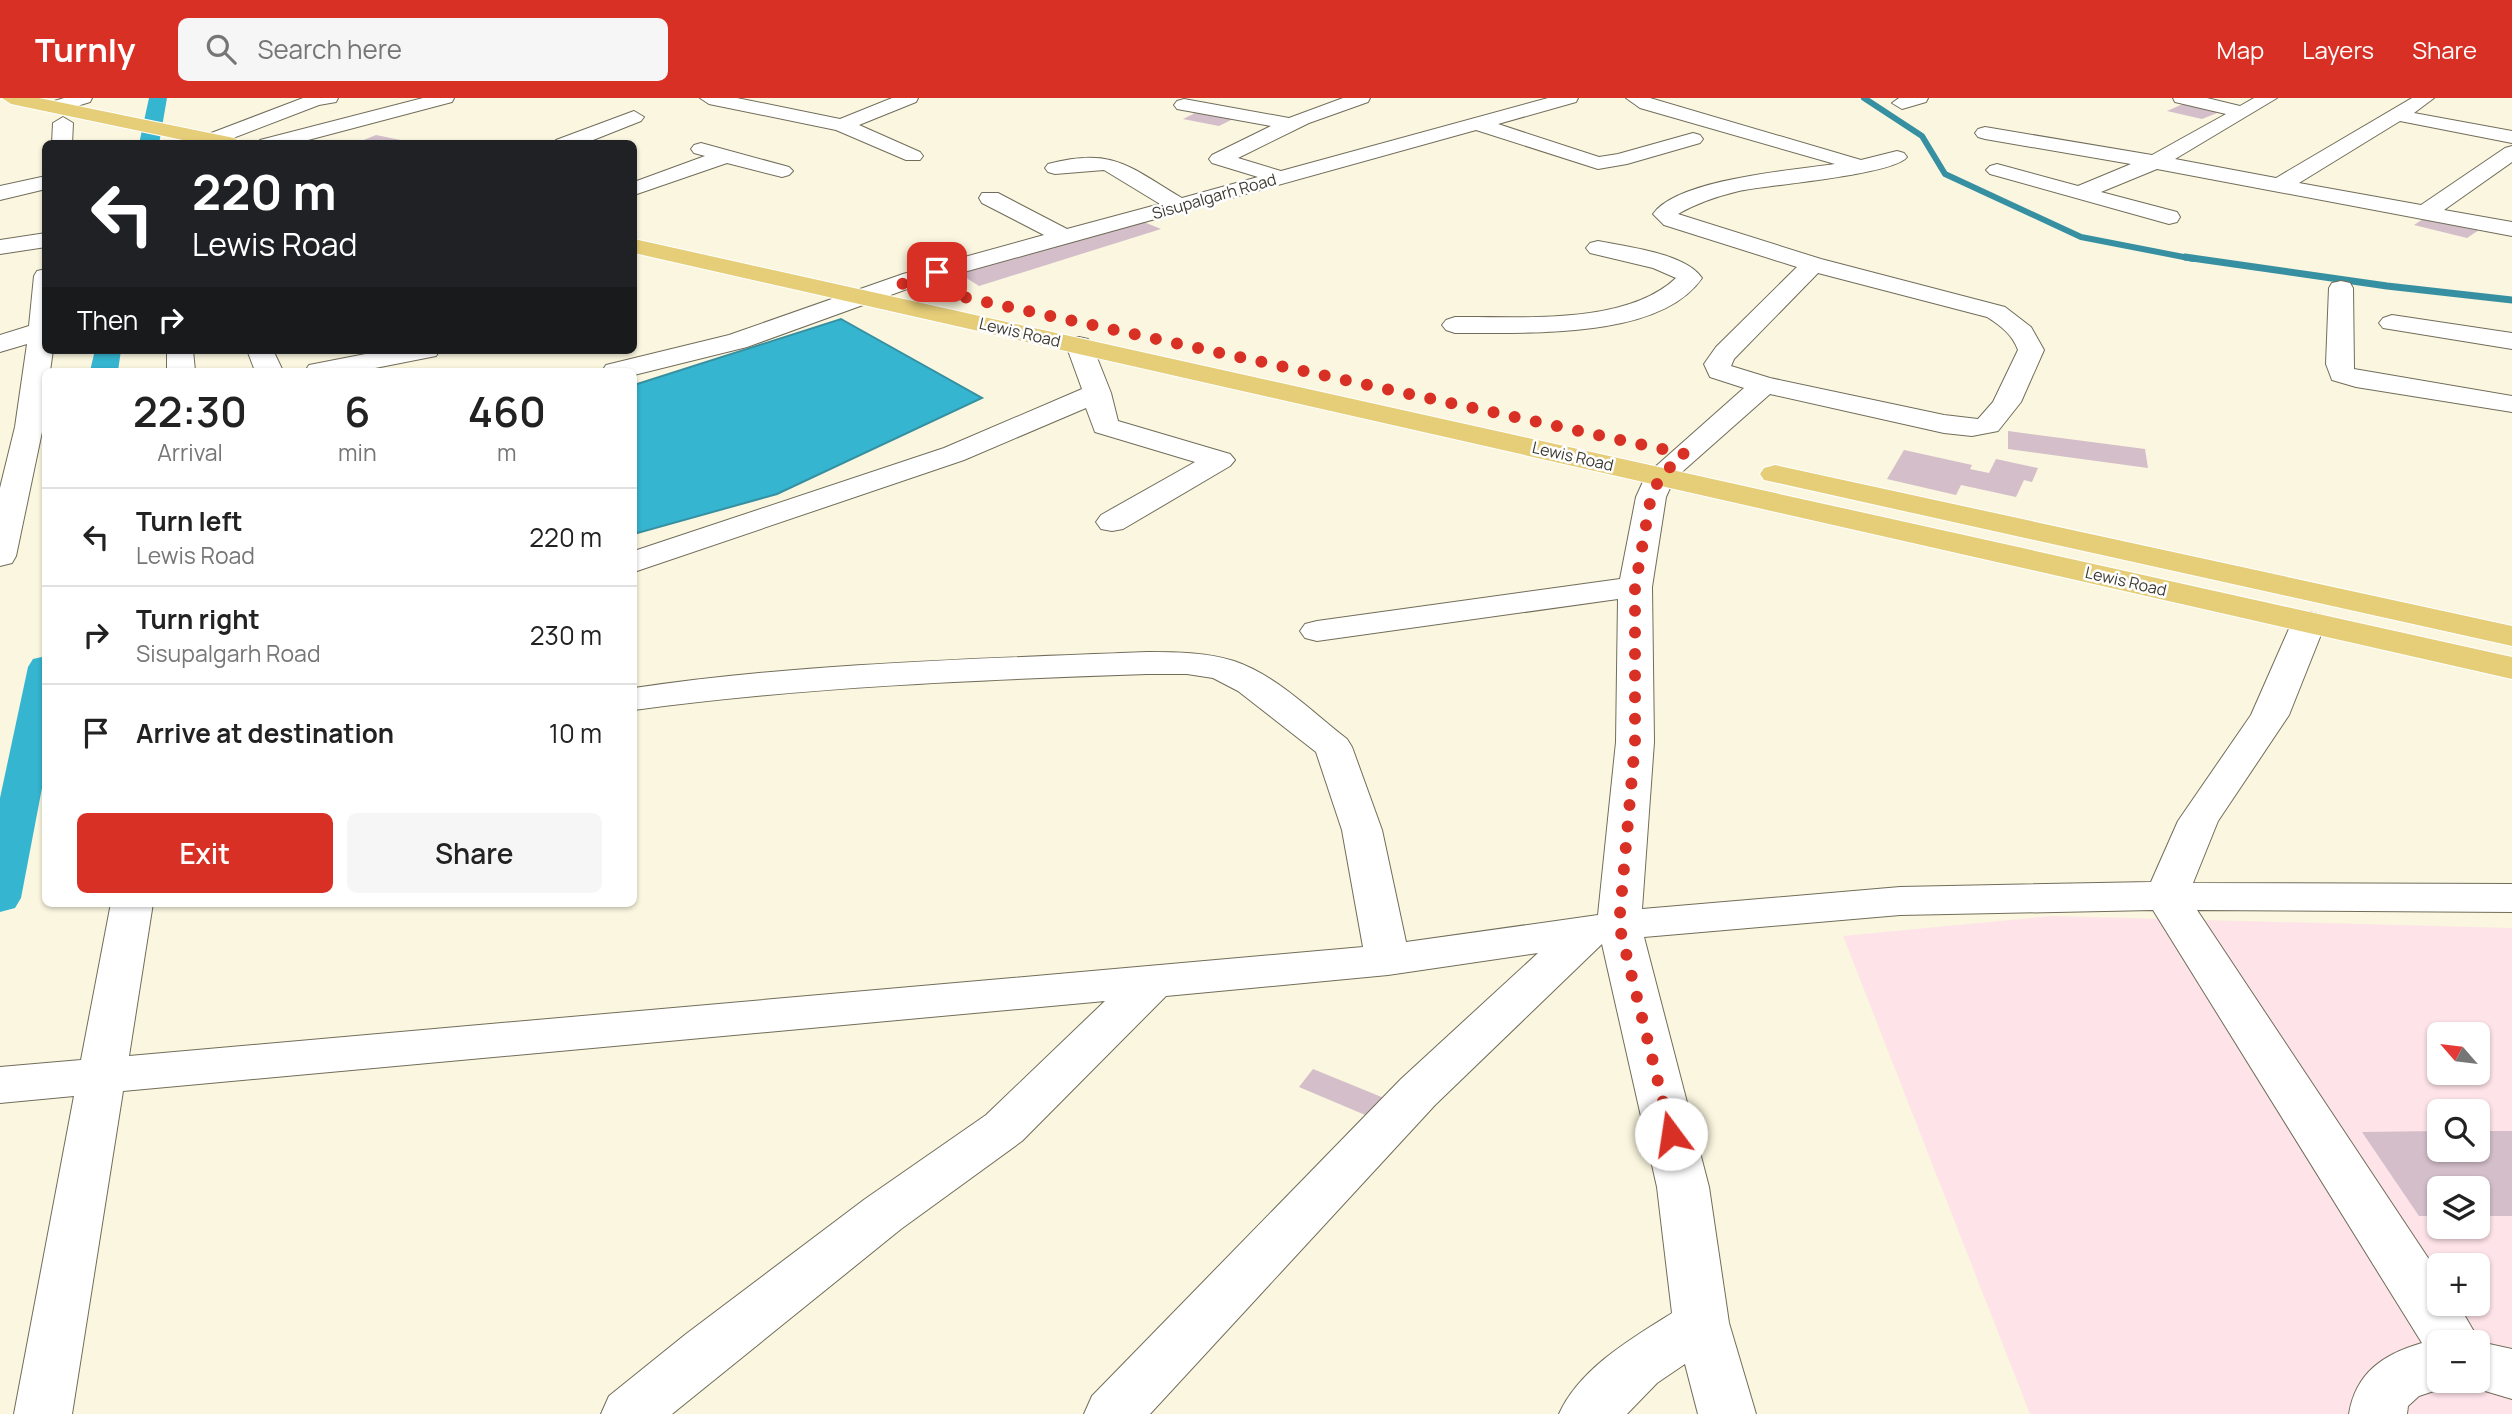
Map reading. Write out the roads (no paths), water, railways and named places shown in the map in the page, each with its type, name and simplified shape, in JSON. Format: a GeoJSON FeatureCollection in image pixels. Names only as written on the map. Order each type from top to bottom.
{"type":"FeatureCollection","features":[{"type":"Feature","properties":{"kind":"main road"},"geometry":{"type":"LineString","coordinates":[[11,98],[60,125],[120,120],[217,140]]}},
{"type":"Feature","properties":{"kind":"main road"},"geometry":{"type":"LineString","coordinates":[[0,109],[60,125],[141,140]]}},
{"type":"Feature","properties":{"kind":"main road","name":"Lewis Road"},"geometry":{"type":"LineString","coordinates":[[637,228],[1457,403]]}},
{"type":"Feature","properties":{"kind":"main road","name":"Lewis Road"},"geometry":{"type":"LineString","coordinates":[[637,247],[1079,345],[1679,459],[2309,622],[2512,668]]}},
{"type":"Feature","properties":{"kind":"main road","name":"Lewis Road"},"geometry":{"type":"LineString","coordinates":[[1753,469],[2512,636]]}},
{"type":"Feature","properties":{"kind":"street"},"geometry":{"type":"LineString","coordinates":[[60,125],[83,98]]}},
{"type":"Feature","properties":{"kind":"street"},"geometry":{"type":"LineString","coordinates":[[282,140],[445,98]]}},
{"type":"Feature","properties":{"kind":"street"},"geometry":{"type":"LineString","coordinates":[[709,98],[842,125],[913,156]]}},
{"type":"Feature","properties":{"kind":"street"},"geometry":{"type":"LineString","coordinates":[[842,125],[909,98]]}},
{"type":"Feature","properties":{"kind":"street"},"geometry":{"type":"LineString","coordinates":[[1318,98],[1354,100]]}},
{"type":"Feature","properties":{"kind":"street","name":"Sisupalgarh Road"},"geometry":{"type":"LineString","coordinates":[[628,368],[738,341],[899,283],[1569,98]]}},
{"type":"Feature","properties":{"kind":"street"},"geometry":{"type":"LineString","coordinates":[[1635,98],[1647,104],[1865,166]]}},
{"type":"Feature","properties":{"kind":"street"},"geometry":{"type":"LineString","coordinates":[[2182,98],[2242,112]]}},
{"type":"Feature","properties":{"kind":"street"},"geometry":{"type":"LineString","coordinates":[[2079,193],[2155,162],[2268,98]]}},
{"type":"Feature","properties":{"kind":"street"},"geometry":{"type":"LineString","coordinates":[[2278,186],[2426,98]]}},
{"type":"Feature","properties":{"kind":"street"},"geometry":{"type":"LineString","coordinates":[[205,137],[320,99]]}},
{"type":"Feature","properties":{"kind":"street"},"geometry":{"type":"LineString","coordinates":[[1280,177],[1219,159],[1291,124],[1354,100]]}},
{"type":"Feature","properties":{"kind":"street"},"geometry":{"type":"LineString","coordinates":[[1184,105],[1291,124]]}},
{"type":"Feature","properties":{"kind":"street"},"geometry":{"type":"LineString","coordinates":[[2396,115],[2512,137]]}},
{"type":"Feature","properties":{"kind":"street"},"geometry":{"type":"LineString","coordinates":[[574,140],[634,117]]}},
{"type":"Feature","properties":{"kind":"street"},"geometry":{"type":"LineString","coordinates":[[1479,124],[1598,163],[1608,163],[1693,139]]}},
{"type":"Feature","properties":{"kind":"street"},"geometry":{"type":"LineString","coordinates":[[1985,133],[2512,229]]}},
{"type":"Feature","properties":{"kind":"street"},"geometry":{"type":"LineString","coordinates":[[689,146],[782,172]]}},
{"type":"Feature","properties":{"kind":"street"},"geometry":{"type":"LineString","coordinates":[[2425,213],[2512,152]]}},
{"type":"Feature","properties":{"kind":"street"},"geometry":{"type":"LineString","coordinates":[[637,188],[726,156]]}},
{"type":"Feature","properties":{"kind":"street"},"geometry":{"type":"LineString","coordinates":[[1813,264],[1717,363],[1720,371],[1764,385],[1944,424],[1970,427],[1988,425],[1999,416],[2031,350],[2026,336],[2014,323],[1996,312],[1813,264],[1672,220],[1664,214],[1706,192],[1738,184],[1865,166],[1897,157]]}},
{"type":"Feature","properties":{"kind":"street"},"geometry":{"type":"LineString","coordinates":[[1055,168],[1091,163],[1109,164],[1178,205]]}},
{"type":"Feature","properties":{"kind":"street"},"geometry":{"type":"LineString","coordinates":[[1997,170],[2169,218]]}},
{"type":"Feature","properties":{"kind":"street"},"geometry":{"type":"LineString","coordinates":[[0,178],[42,173]]}},
{"type":"Feature","properties":{"kind":"street"},"geometry":{"type":"LineString","coordinates":[[0,193],[42,183]]}},
{"type":"Feature","properties":{"kind":"street"},"geometry":{"type":"LineString","coordinates":[[990,198],[1065,237]]}},
{"type":"Feature","properties":{"kind":"street"},"geometry":{"type":"LineString","coordinates":[[1628,256],[1694,226]]}},
{"type":"Feature","properties":{"kind":"street"},"geometry":{"type":"LineString","coordinates":[[0,247],[42,241]]}},
{"type":"Feature","properties":{"kind":"street"},"geometry":{"type":"LineString","coordinates":[[1455,325],[1588,320],[1622,316],[1642,310],[1669,296],[1685,286],[1690,278],[1686,272],[1598,248]]}},
{"type":"Feature","properties":{"kind":"street"},"geometry":{"type":"LineString","coordinates":[[2340,288],[2339,364],[2342,373],[2365,380],[2512,404]]}},
{"type":"Feature","properties":{"kind":"street"},"geometry":{"type":"LineString","coordinates":[[2392,323],[2512,341]]}},
{"type":"Feature","properties":{"kind":"street"},"geometry":{"type":"LineString","coordinates":[[0,344],[42,330]]}},
{"type":"Feature","properties":{"kind":"street"},"geometry":{"type":"LineString","coordinates":[[0,556],[29,427],[42,342]]}},
{"type":"Feature","properties":{"kind":"street"},"geometry":{"type":"LineString","coordinates":[[1079,345],[1097,393],[1105,426],[1220,460],[1112,522]]}},
{"type":"Feature","properties":{"kind":"street"},"geometry":{"type":"LineString","coordinates":[[334,368],[406,354]]}},
{"type":"Feature","properties":{"kind":"street"},"geometry":{"type":"LineString","coordinates":[[1727,1414],[1701,1323],[1683,1187],[1604,928],[1635,742],[1635,587],[1651,497],[1679,459],[1764,385]]}},
{"type":"Feature","properties":{"kind":"street"},"geometry":{"type":"LineString","coordinates":[[637,561],[954,454],[1097,393]]}},
{"type":"Feature","properties":{"kind":"street"},"geometry":{"type":"LineString","coordinates":[[1317,631],[1635,587]]}},
{"type":"Feature","properties":{"kind":"street"},"geometry":{"type":"LineString","coordinates":[[2166,896],[2198,821],[2270,715],[2309,622]]}},
{"type":"Feature","properties":{"kind":"street"},"geometry":{"type":"LineString","coordinates":[[637,699],[702,689],[869,674],[1147,663],[1187,663],[1223,669],[1251,683],[1333,747],[1362,830],[1388,960]]}},
{"type":"Feature","properties":{"kind":"street"},"geometry":{"type":"LineString","coordinates":[[2166,896],[2444,1330]]}},
{"type":"Feature","properties":{"kind":"street"},"geometry":{"type":"LineString","coordinates":[[0,1085],[1388,960],[1604,928],[1900,901],[2166,896],[2512,898]]}},
{"type":"Feature","properties":{"kind":"street"},"geometry":{"type":"LineString","coordinates":[[43,1414],[131,907]]}},
{"type":"Feature","properties":{"kind":"street"},"geometry":{"type":"LineString","coordinates":[[1113,1414],[1418,1092],[1604,928]]}},
{"type":"Feature","properties":{"kind":"street"},"geometry":{"type":"LineString","coordinates":[[629,1414],[883,1214],[1004,1128],[1154,981]]}},
{"type":"Feature","properties":{"kind":"street"},"geometry":{"type":"LineString","coordinates":[[1588,1414],[1637,1366],[1701,1323]]}},
{"type":"Feature","properties":{"kind":"street"},"geometry":{"type":"LineString","coordinates":[[2378,1414],[2379,1404],[2396,1379],[2427,1365]]}},
{"type":"Feature","properties":{"kind":"street"},"geometry":{"type":"LineString","coordinates":[[2490,1369],[2512,1374]]}},
{"type":"Feature","properties":{"kind":"water"},"geometry":{"type":"Polygon","coordinates":[[[841,319],[982,398],[777,494],[637,533],[637,384],[841,319]]]}},
{"type":"Feature","properties":{"kind":"waterway"},"geometry":{"type":"LineString","coordinates":[[150,140],[158,98]]}},
{"type":"Feature","properties":{"kind":"waterway"},"geometry":{"type":"LineString","coordinates":[[1864,98],[1922,136],[1945,174],[2081,237],[2194,259]]}},
{"type":"Feature","properties":{"kind":"waterway"},"geometry":{"type":"LineString","coordinates":[[2185,257],[2387,286],[2512,300]]}},
{"type":"Feature","properties":{"kind":"waterway"},"geometry":{"type":"LineString","coordinates":[[105,368],[107,354]]}},
{"type":"Feature","properties":{"kind":"waterway"},"geometry":{"type":"LineString","coordinates":[[0,898],[42,687]]}}]}
